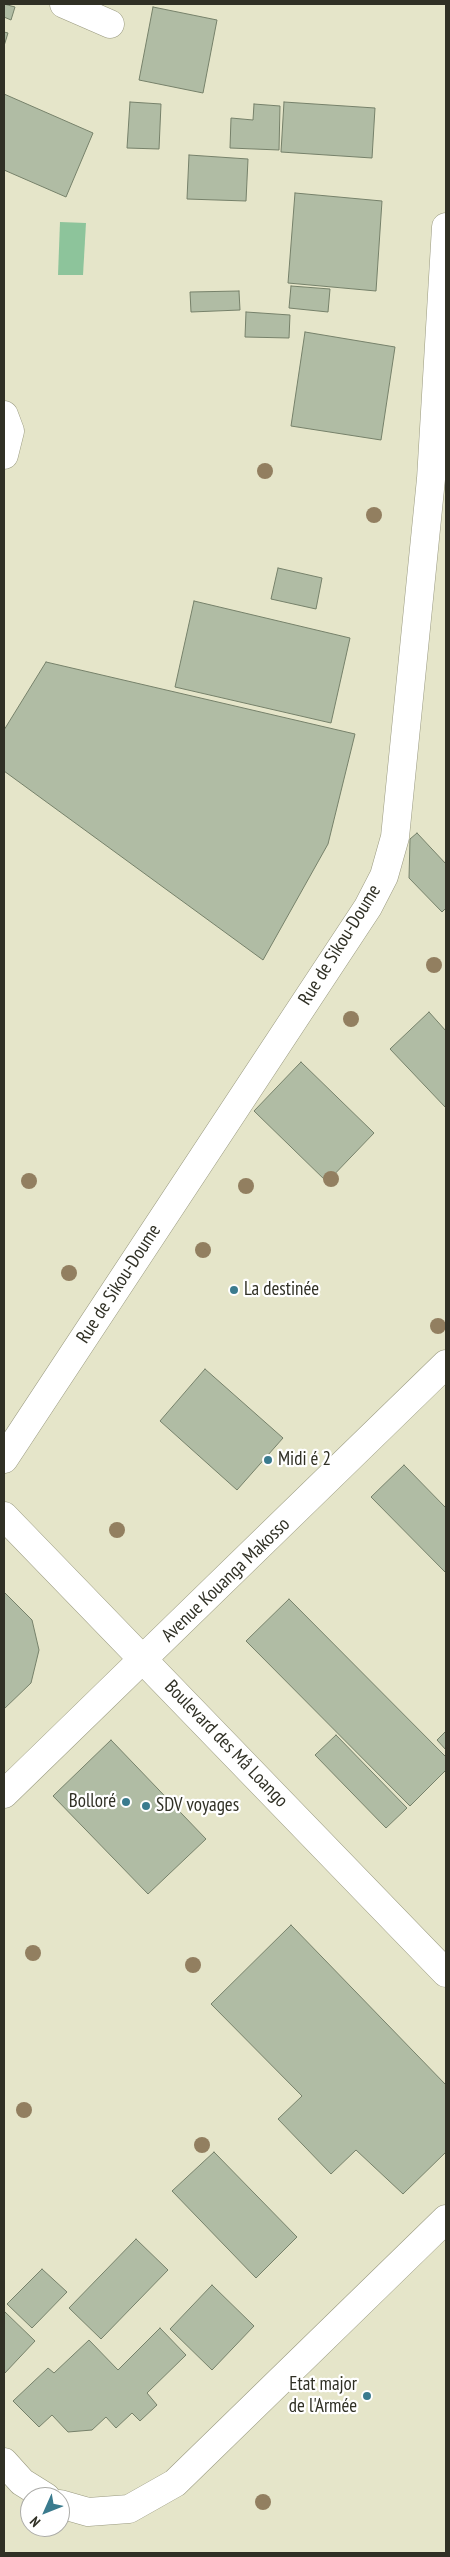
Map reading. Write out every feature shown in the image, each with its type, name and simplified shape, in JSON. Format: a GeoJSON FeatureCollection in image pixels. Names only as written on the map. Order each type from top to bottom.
{"type":"FeatureCollection","features":[{"type":"Feature","properties":{"kind":"street"},"geometry":{"type":"LineString","coordinates":[[64,4],[110,24]]}},
{"type":"Feature","properties":{"kind":"street","name":"Rue de Sikou-Doume"},"geometry":{"type":"LineString","coordinates":[[4,1459],[368,907],[384,876],[395,837],[438,472],[446,227]]}},
{"type":"Feature","properties":{"kind":"street"},"geometry":{"type":"LineString","coordinates":[[4,415],[10,430],[4,455]]}},
{"type":"Feature","properties":{"kind":"street","name":"Avenue Kouanga Makosso"},"geometry":{"type":"LineString","coordinates":[[4,1794],[145,1659],[446,1364]]}},
{"type":"Feature","properties":{"kind":"street","name":"Boulevard des Mâ Loango"},"geometry":{"type":"LineString","coordinates":[[4,1516],[145,1659],[446,1973]]}},
{"type":"Feature","properties":{"kind":"street"},"geometry":{"type":"LineString","coordinates":[[70,2507],[88,2512],[130,2509],[175,2483],[446,2219]]}},
{"type":"Feature","properties":{"kind":"street"},"geometry":{"type":"LineString","coordinates":[[4,2462],[22,2482],[30,2487]]}},
{"type":"Feature","properties":{"kind":"shaded area"},"geometry":{"type":"Polygon","coordinates":[[[60,222],[86,223],[83,275],[58,275],[60,222]]]}},
{"type":"Feature","properties":{"kind":"building"},"geometry":{"type":"Polygon","coordinates":[[[4,4],[15,7],[11,20],[4,17],[4,4]]]}},
{"type":"Feature","properties":{"kind":"building"},"geometry":{"type":"Polygon","coordinates":[[[153,7],[217,20],[203,93],[139,80],[153,7]]]}},
{"type":"Feature","properties":{"kind":"building"},"geometry":{"type":"Polygon","coordinates":[[[4,32],[8,33],[4,46],[4,32]]]}},
{"type":"Feature","properties":{"kind":"building"},"geometry":{"type":"Polygon","coordinates":[[[4,94],[93,133],[66,197],[4,170],[4,94]]]}},
{"type":"Feature","properties":{"kind":"building"},"geometry":{"type":"Polygon","coordinates":[[[130,102],[161,104],[159,149],[127,148],[130,102]]]}},
{"type":"Feature","properties":{"kind":"building"},"geometry":{"type":"Polygon","coordinates":[[[284,102],[375,108],[372,158],[281,152],[284,102]]]}},
{"type":"Feature","properties":{"kind":"building"},"geometry":{"type":"Polygon","coordinates":[[[254,104],[280,106],[279,150],[230,148],[231,118],[253,120],[254,104]]]}},
{"type":"Feature","properties":{"kind":"building"},"geometry":{"type":"Polygon","coordinates":[[[189,155],[248,159],[246,201],[187,199],[189,155]]]}},
{"type":"Feature","properties":{"kind":"building"},"geometry":{"type":"Polygon","coordinates":[[[295,193],[382,201],[376,291],[288,283],[295,193]]]}},
{"type":"Feature","properties":{"kind":"building"},"geometry":{"type":"Polygon","coordinates":[[[291,286],[330,289],[328,312],[289,308],[291,286]]]}},
{"type":"Feature","properties":{"kind":"building"},"geometry":{"type":"Polygon","coordinates":[[[239,291],[240,310],[191,312],[190,292],[239,291]]]}},
{"type":"Feature","properties":{"kind":"building"},"geometry":{"type":"Polygon","coordinates":[[[246,312],[290,315],[289,338],[245,337],[246,312]]]}},
{"type":"Feature","properties":{"kind":"building"},"geometry":{"type":"Polygon","coordinates":[[[305,332],[395,347],[381,440],[291,426],[305,332]]]}},
{"type":"Feature","properties":{"kind":"building"},"geometry":{"type":"Polygon","coordinates":[[[278,568],[322,578],[316,609],[271,599],[278,568]]]}},
{"type":"Feature","properties":{"kind":"building"},"geometry":{"type":"Polygon","coordinates":[[[194,601],[350,638],[331,723],[175,687],[194,601]]]}},
{"type":"Feature","properties":{"kind":"building"},"geometry":{"type":"Polygon","coordinates":[[[46,662],[355,734],[328,844],[263,960],[4,771],[4,730],[46,662]]]}},
{"type":"Feature","properties":{"kind":"building"},"geometry":{"type":"Polygon","coordinates":[[[417,833],[446,864],[446,908],[442,912],[409,878],[410,839],[417,833]]]}},
{"type":"Feature","properties":{"kind":"building"},"geometry":{"type":"Polygon","coordinates":[[[429,1012],[446,1031],[446,1108],[390,1049],[429,1012]]]}},
{"type":"Feature","properties":{"kind":"building"},"geometry":{"type":"Polygon","coordinates":[[[301,1062],[374,1133],[327,1182],[254,1111],[301,1062]]]}},
{"type":"Feature","properties":{"kind":"building"},"geometry":{"type":"Polygon","coordinates":[[[205,1369],[283,1438],[237,1490],[160,1421],[205,1369]]]}},
{"type":"Feature","properties":{"kind":"building"},"geometry":{"type":"Polygon","coordinates":[[[404,1465],[446,1508],[446,1573],[371,1497],[404,1465]]]}},
{"type":"Feature","properties":{"kind":"building"},"geometry":{"type":"Polygon","coordinates":[[[4,1592],[32,1620],[39,1650],[31,1683],[4,1709],[4,1592]]]}},
{"type":"Feature","properties":{"kind":"building"},"geometry":{"type":"Polygon","coordinates":[[[289,1599],[446,1757],[446,1770],[410,1806],[246,1641],[289,1599]]]}},
{"type":"Feature","properties":{"kind":"building"},"geometry":{"type":"Polygon","coordinates":[[[446,1731],[446,1750],[437,1740],[446,1731]]]}},
{"type":"Feature","properties":{"kind":"building"},"geometry":{"type":"Polygon","coordinates":[[[336,1735],[407,1808],[386,1828],[315,1755],[336,1735]]]}},
{"type":"Feature","properties":{"kind":"building"},"geometry":{"type":"Polygon","coordinates":[[[111,1740],[206,1839],[148,1894],[53,1796],[111,1740]]]}},
{"type":"Feature","properties":{"kind":"building"},"geometry":{"type":"Polygon","coordinates":[[[291,1925],[446,2085],[446,2152],[403,2194],[356,2150],[331,2174],[278,2119],[302,2096],[211,2004],[291,1925]]]}},
{"type":"Feature","properties":{"kind":"building"},"geometry":{"type":"Polygon","coordinates":[[[214,2152],[297,2237],[256,2278],[172,2191],[214,2152]]]}},
{"type":"Feature","properties":{"kind":"building"},"geometry":{"type":"Polygon","coordinates":[[[136,2239],[168,2270],[101,2339],[69,2308],[136,2239]]]}},
{"type":"Feature","properties":{"kind":"building"},"geometry":{"type":"Polygon","coordinates":[[[42,2269],[67,2292],[32,2328],[7,2304],[42,2269]]]}},
{"type":"Feature","properties":{"kind":"building"},"geometry":{"type":"Polygon","coordinates":[[[212,2285],[254,2326],[212,2370],[170,2329],[212,2285]]]}},
{"type":"Feature","properties":{"kind":"building"},"geometry":{"type":"Polygon","coordinates":[[[4,2311],[35,2341],[4,2374],[4,2311]]]}},
{"type":"Feature","properties":{"kind":"building"},"geometry":{"type":"Polygon","coordinates":[[[160,2328],[186,2355],[147,2393],[157,2405],[140,2421],[132,2413],[116,2428],[106,2417],[92,2430],[68,2432],[52,2415],[39,2427],[13,2401],[48,2368],[54,2373],[89,2340],[118,2370],[160,2328]]]}},
{"type":"Feature","properties":{"kind":"place","name":"La destinée"},"geometry":{"type":"Point","coordinates":[234,1290]}},
{"type":"Feature","properties":{"kind":"place","name":"Midi é 2"},"geometry":{"type":"Point","coordinates":[268,1460]}},
{"type":"Feature","properties":{"kind":"place","name":"Bolloré"},"geometry":{"type":"Point","coordinates":[126,1802]}},
{"type":"Feature","properties":{"kind":"place","name":"SDV voyages"},"geometry":{"type":"Point","coordinates":[146,1806]}},
{"type":"Feature","properties":{"kind":"place","name":"Etat major de l'Armée"},"geometry":{"type":"Point","coordinates":[367,2396]}}]}
